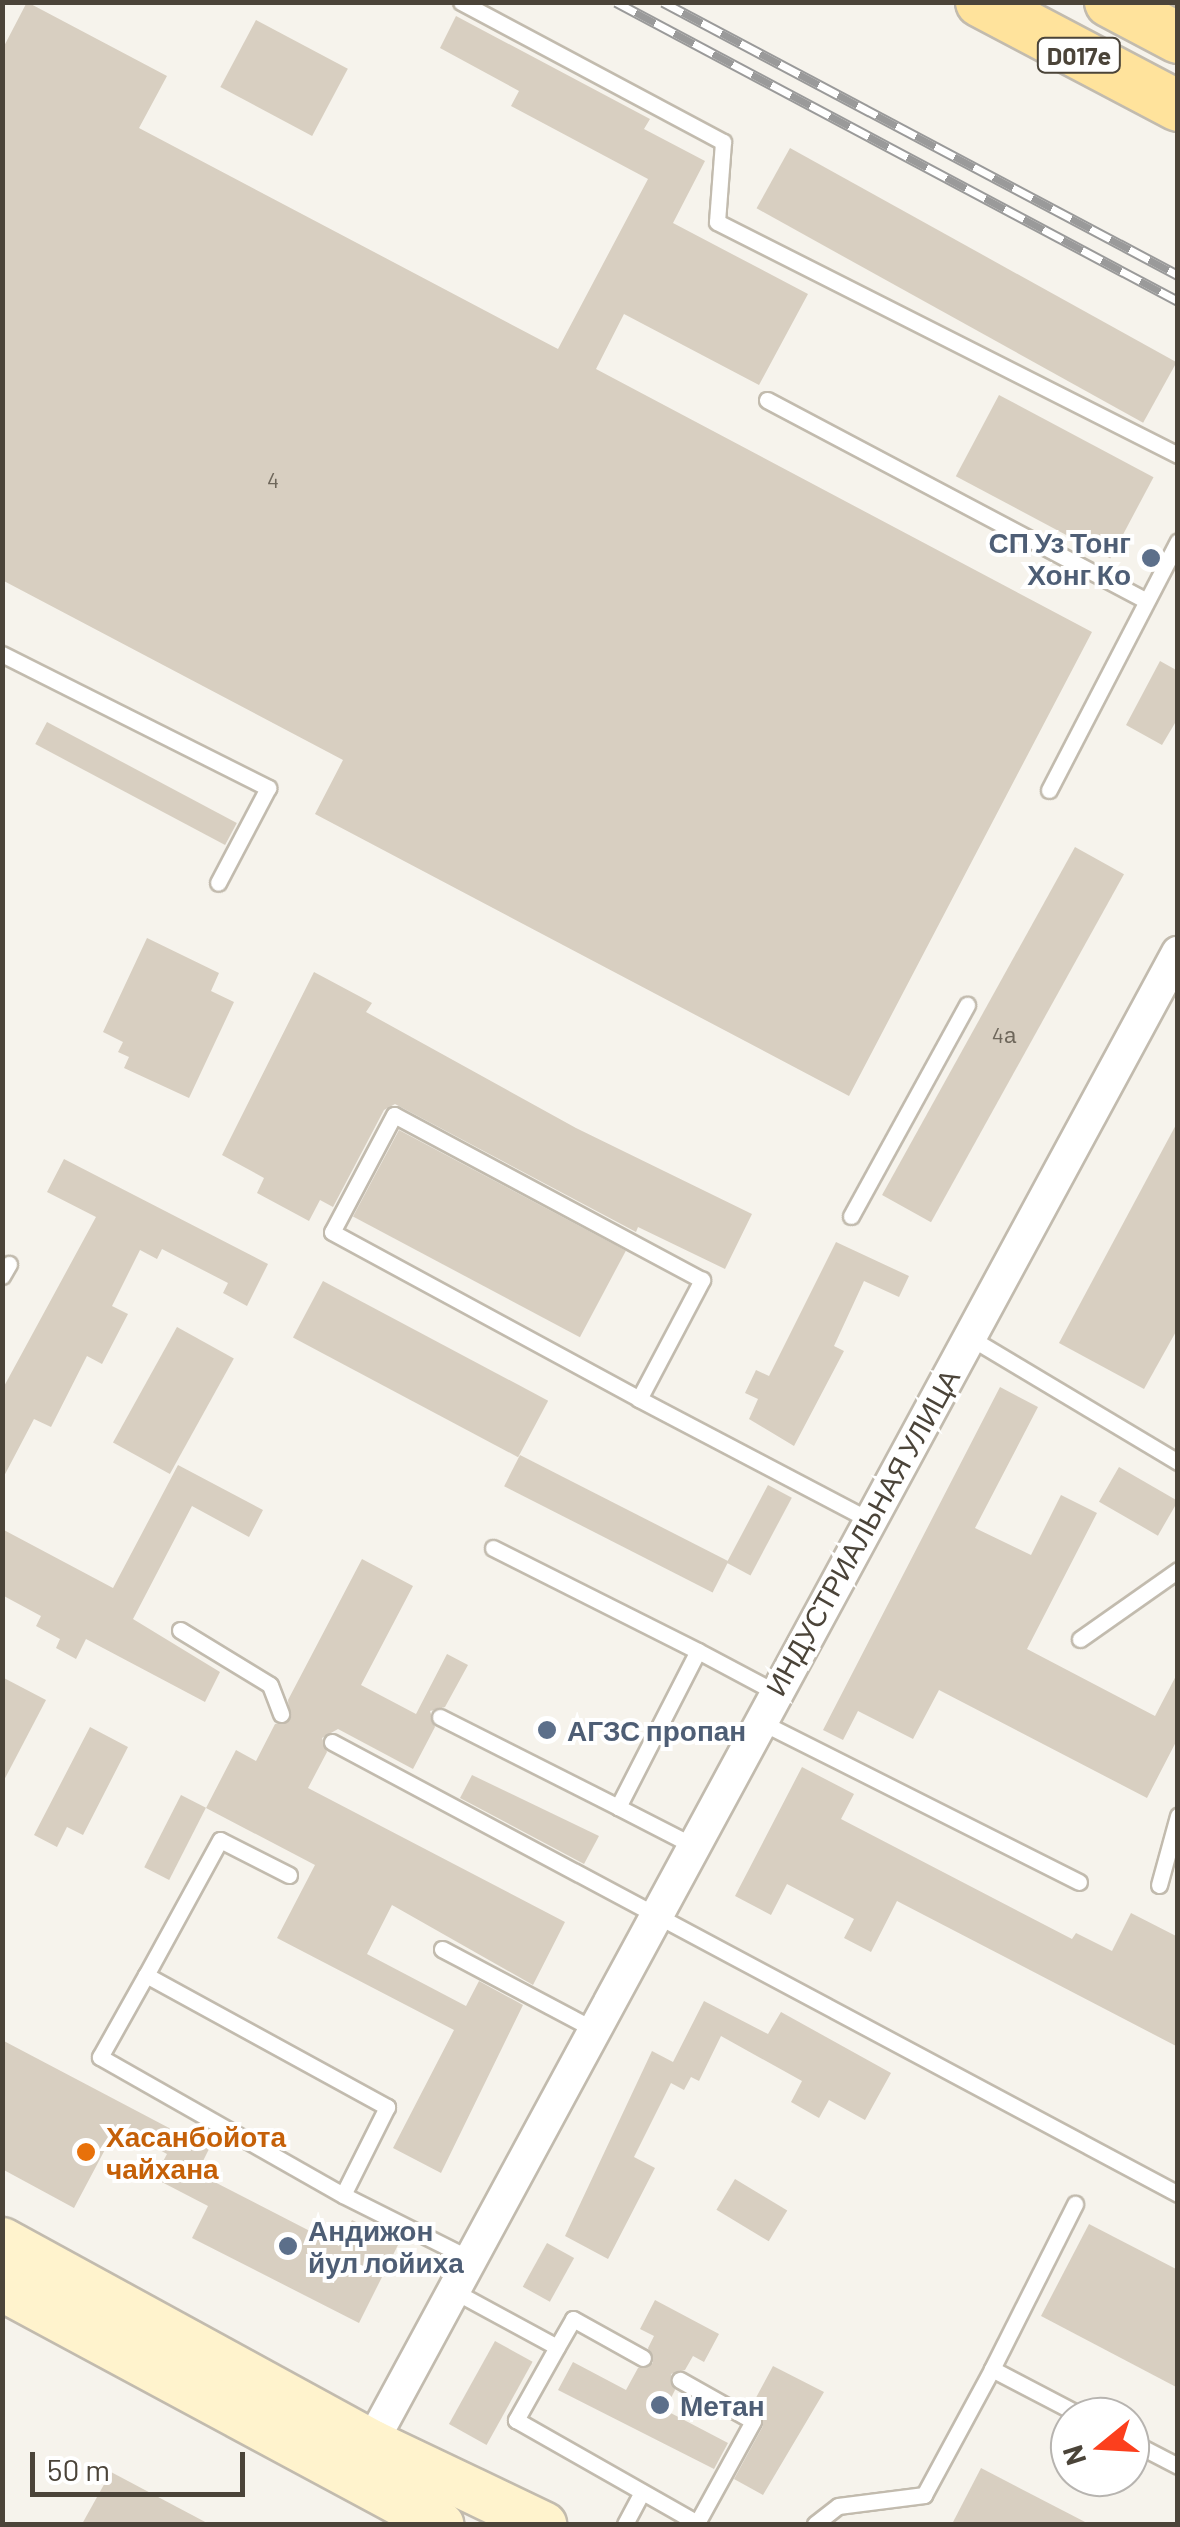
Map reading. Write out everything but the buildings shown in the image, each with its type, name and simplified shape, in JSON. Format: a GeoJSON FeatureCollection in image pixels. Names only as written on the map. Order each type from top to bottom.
{"type":"FeatureCollection","features":[{"type":"Feature","properties":{"kind":"main road","name":"D017e"},"geometry":{"type":"LineString","coordinates":[[981,2],[1178,106]]}},
{"type":"Feature","properties":{"kind":"main road","name":"D017e"},"geometry":{"type":"LineString","coordinates":[[1110,2],[1178,38]]}},
{"type":"Feature","properties":{"kind":"main road"},"geometry":{"type":"LineString","coordinates":[[2,2240],[371,2442],[544,2524]]}},
{"type":"Feature","properties":{"kind":"main road"},"geometry":{"type":"LineString","coordinates":[[2,2288],[351,2482],[440,2524]]}},
{"type":"Feature","properties":{"kind":"street","name":"ИНДУСТРИАЛЬНАЯ УЛИЦА"},"geometry":{"type":"LineString","coordinates":[[351,2482],[656,1910],[1178,953]]}},
{"type":"Feature","properties":{"kind":"lane"},"geometry":{"type":"LineString","coordinates":[[461,2],[723,142],[717,222],[1178,455]]}},
{"type":"Feature","properties":{"kind":"lane"},"geometry":{"type":"LineString","coordinates":[[767,400],[1146,601]]}},
{"type":"Feature","properties":{"kind":"lane"},"geometry":{"type":"LineString","coordinates":[[1049,790],[1178,540]]}},
{"type":"Feature","properties":{"kind":"lane"},"geometry":{"type":"LineString","coordinates":[[2,654],[268,788],[218,883]]}},
{"type":"Feature","properties":{"kind":"lane"},"geometry":{"type":"LineString","coordinates":[[851,1216],[967,1005]]}},
{"type":"Feature","properties":{"kind":"lane"},"geometry":{"type":"LineString","coordinates":[[639,1399],[702,1280],[394,1116],[332,1232],[639,1399],[869,1520]]}},
{"type":"Feature","properties":{"kind":"lane"},"geometry":{"type":"LineString","coordinates":[[969,1337],[1178,1462]]}},
{"type":"Feature","properties":{"kind":"lane"},"geometry":{"type":"LineString","coordinates":[[493,1548],[776,1692]]}},
{"type":"Feature","properties":{"kind":"lane"},"geometry":{"type":"LineString","coordinates":[[1080,1639],[1178,1570]]}},
{"type":"Feature","properties":{"kind":"lane"},"geometry":{"type":"LineString","coordinates":[[180,1630],[270,1685],[280,1714]]}},
{"type":"Feature","properties":{"kind":"lane"},"geometry":{"type":"LineString","coordinates":[[618,1807],[698,1651]]}},
{"type":"Feature","properties":{"kind":"lane"},"geometry":{"type":"LineString","coordinates":[[440,1717],[692,1845]]}},
{"type":"Feature","properties":{"kind":"lane"},"geometry":{"type":"LineString","coordinates":[[759,1720],[1079,1882]]}},
{"type":"Feature","properties":{"kind":"lane"},"geometry":{"type":"LineString","coordinates":[[332,1742],[656,1910],[1178,2194]]}},
{"type":"Feature","properties":{"kind":"lane"},"geometry":{"type":"LineString","coordinates":[[1158,1886],[1178,1816]]}},
{"type":"Feature","properties":{"kind":"lane"},"geometry":{"type":"LineString","coordinates":[[289,1875],[220,1840],[100,2057],[343,2196],[470,2258]]}},
{"type":"Feature","properties":{"kind":"lane"},"geometry":{"type":"LineString","coordinates":[[442,1949],[592,2029]]}},
{"type":"Feature","properties":{"kind":"lane"},"geometry":{"type":"LineString","coordinates":[[146,1975],[387,2107],[343,2196]]}},
{"type":"Feature","properties":{"kind":"lane"},"geometry":{"type":"LineString","coordinates":[[815,2524],[838,2506],[924,2495],[1075,2204]]}},
{"type":"Feature","properties":{"kind":"lane"},"geometry":{"type":"LineString","coordinates":[[452,2290],[556,2347]]}},
{"type":"Feature","properties":{"kind":"lane"},"geometry":{"type":"LineString","coordinates":[[643,2358],[573,2318],[516,2420],[697,2522],[754,2421],[680,2380]]}},
{"type":"Feature","properties":{"kind":"lane"},"geometry":{"type":"LineString","coordinates":[[992,2369],[1050,2399]]}},
{"type":"Feature","properties":{"kind":"lane"},"geometry":{"type":"LineString","coordinates":[[1150,2451],[1178,2466]]}},
{"type":"Feature","properties":{"kind":"lane"},"geometry":{"type":"LineString","coordinates":[[625,2524],[642,2492]]}},
{"type":"Feature","properties":{"kind":"railway"},"geometry":{"type":"LineString","coordinates":[[616,2],[1178,301]]}},
{"type":"Feature","properties":{"kind":"railway"},"geometry":{"type":"LineString","coordinates":[[663,2],[1178,275]]}},
{"type":"Feature","properties":{"kind":"place","name":"СП Уз Тонг Хонг Ко"},"geometry":{"type":"Point","coordinates":[1151,558]}},
{"type":"Feature","properties":{"kind":"place","name":"АГЗС пропан"},"geometry":{"type":"Point","coordinates":[547,1730]}},
{"type":"Feature","properties":{"kind":"place","name":"Хасанбойота чайхана"},"geometry":{"type":"Point","coordinates":[86,2152]}},
{"type":"Feature","properties":{"kind":"place","name":"Андижон йул лойиха"},"geometry":{"type":"Point","coordinates":[288,2246]}},
{"type":"Feature","properties":{"kind":"place","name":"Метан"},"geometry":{"type":"Point","coordinates":[660,2405]}}]}
